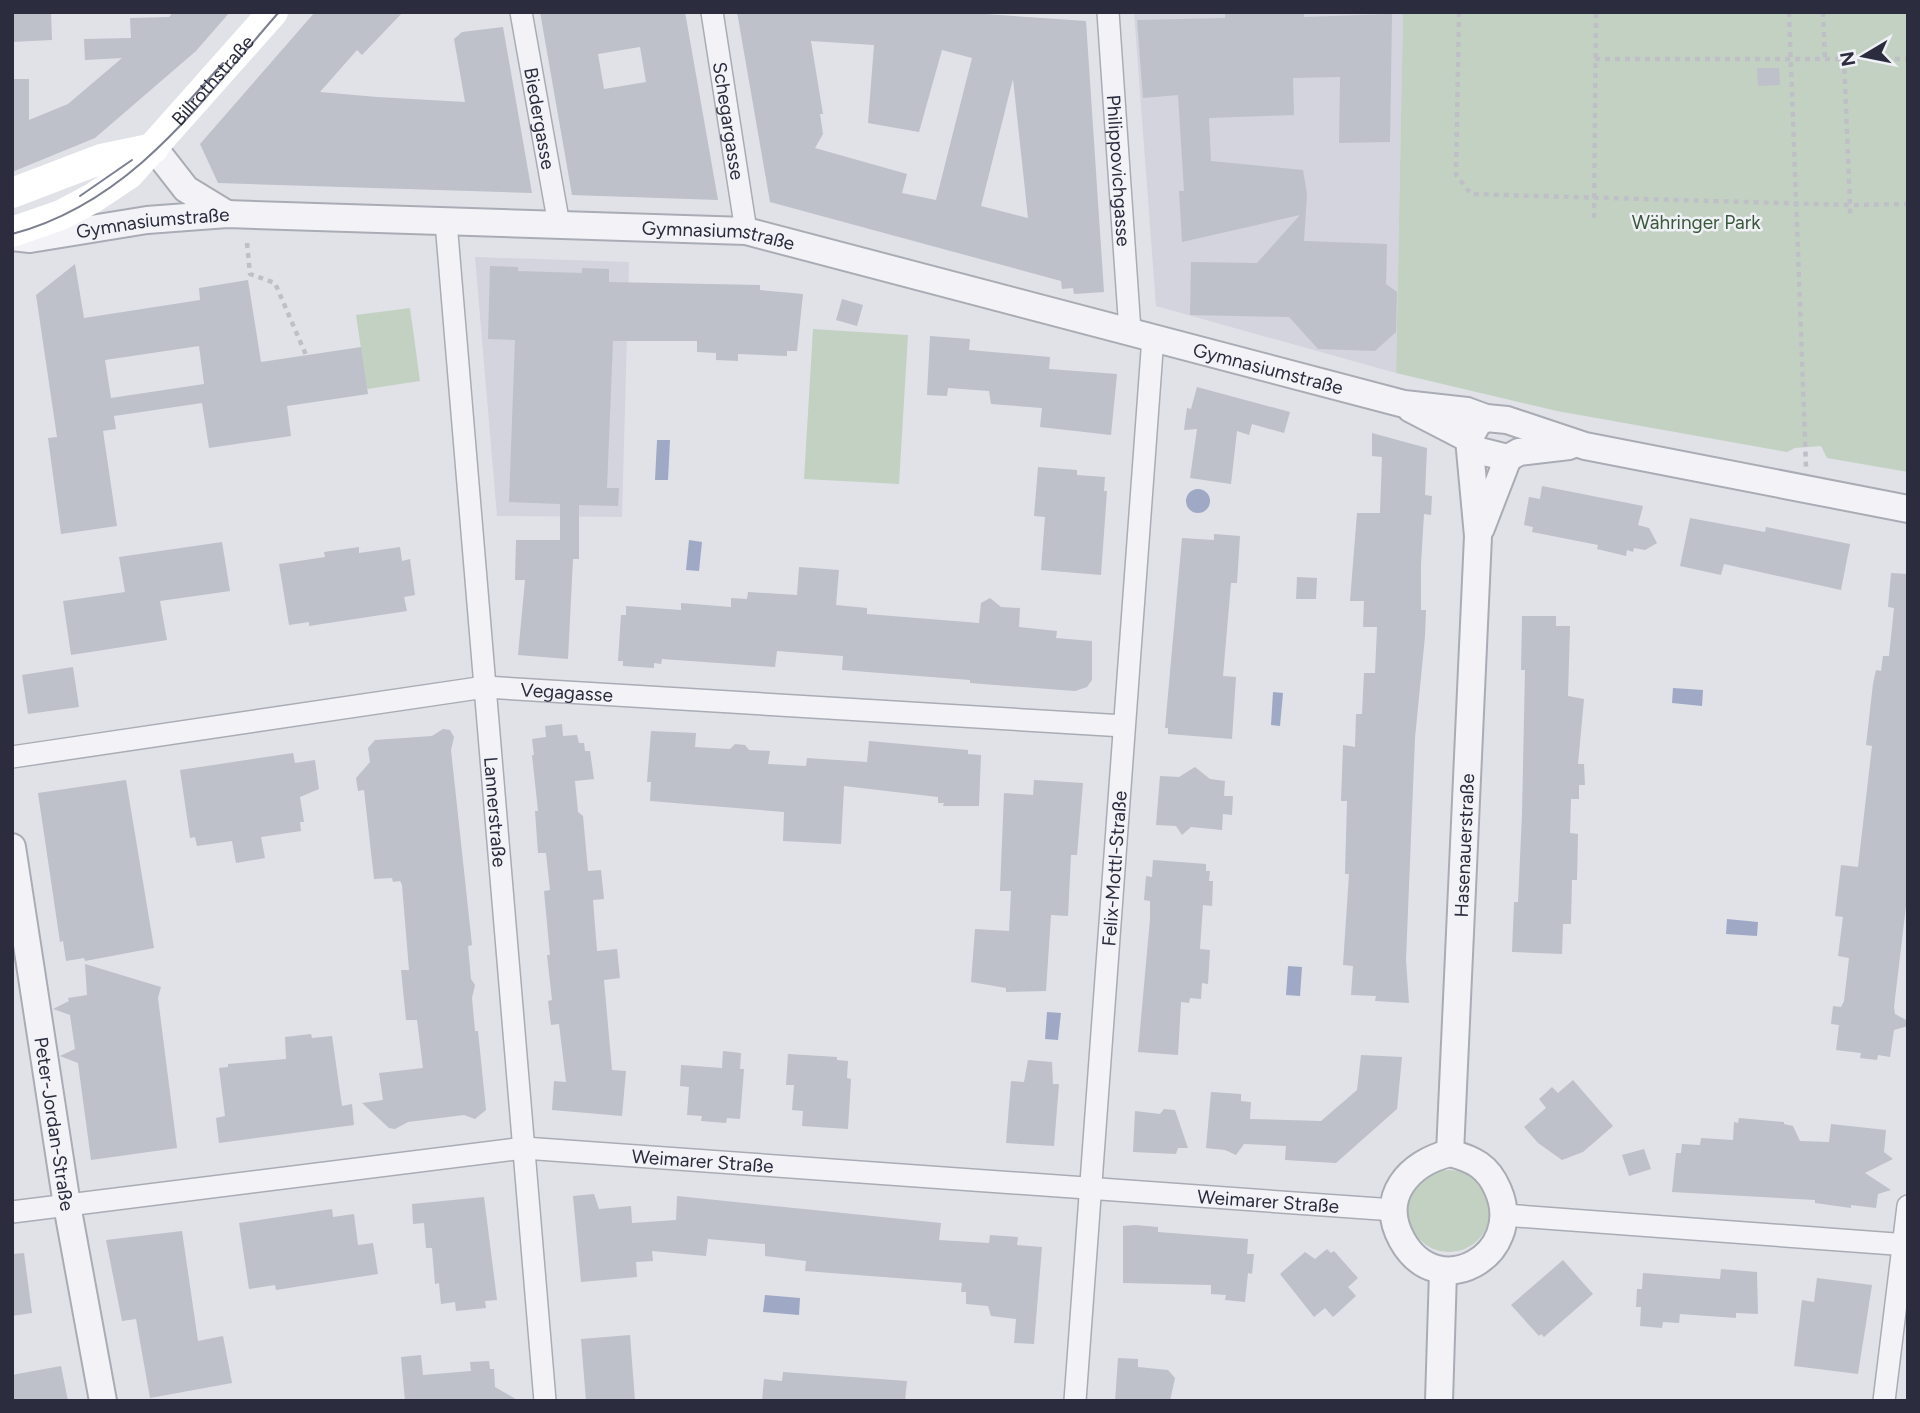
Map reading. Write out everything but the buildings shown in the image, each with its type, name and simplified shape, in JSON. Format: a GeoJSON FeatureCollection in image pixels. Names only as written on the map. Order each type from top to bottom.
{"type":"FeatureCollection","features":[{"type":"Feature","properties":{"kind":"main road","name":"Billrothstraße"},"geometry":{"type":"LineString","coordinates":[[12,234],[61,215],[129,174],[273,12]]}},
{"type":"Feature","properties":{"kind":"main road"},"geometry":{"type":"LineString","coordinates":[[12,193],[101,159],[154,148]]}},
{"type":"Feature","properties":{"kind":"street","name":"Biedergasse"},"geometry":{"type":"LineString","coordinates":[[522,12],[559,225]]}},
{"type":"Feature","properties":{"kind":"street","name":"Schegargasse"},"geometry":{"type":"LineString","coordinates":[[712,12],[746,231]]}},
{"type":"Feature","properties":{"kind":"street","name":"Philippovichgasse"},"geometry":{"type":"LineString","coordinates":[[1108,12],[1142,334]]}},
{"type":"Feature","properties":{"kind":"street"},"geometry":{"type":"LineString","coordinates":[[154,148],[186,189],[228,214]]}},
{"type":"Feature","properties":{"kind":"street","name":"Gymnasiumstraße"},"geometry":{"type":"LineString","coordinates":[[12,234],[30,239],[147,220],[228,214],[746,231],[1404,404],[1467,411],[1486,418],[1507,420],[1514,425],[1585,446],[1908,509]]}},
{"type":"Feature","properties":{"kind":"street","name":"Lannerstraße"},"geometry":{"type":"LineString","coordinates":[[446,222],[545,1401]]}},
{"type":"Feature","properties":{"kind":"street","name":"Felix-Mottl-Straße"},"geometry":{"type":"LineString","coordinates":[[1075,1401],[1124,726],[1142,334]]}},
{"type":"Feature","properties":{"kind":"street","name":"Gymnasiumstraße"},"geometry":{"type":"LineString","coordinates":[[1404,404],[1470,444],[1513,455],[1585,446]]}},
{"type":"Feature","properties":{"kind":"street"},"geometry":{"type":"LineString","coordinates":[[1470,444],[1478,423],[1486,418]]}},
{"type":"Feature","properties":{"kind":"street"},"geometry":{"type":"LineString","coordinates":[[1513,455],[1519,431],[1514,425]]}},
{"type":"Feature","properties":{"kind":"street","name":"Hasenauerstraße"},"geometry":{"type":"LineString","coordinates":[[1450,1153],[1478,536],[1470,444]]}},
{"type":"Feature","properties":{"kind":"street","name":"Hasenauerstraße"},"geometry":{"type":"LineString","coordinates":[[1478,536],[1513,455]]}},
{"type":"Feature","properties":{"kind":"street","name":"Vegagasse"},"geometry":{"type":"LineString","coordinates":[[12,757],[485,687],[1124,726]]}},
{"type":"Feature","properties":{"kind":"street","name":"Peter-Jordan-Straße"},"geometry":{"type":"LineString","coordinates":[[12,847],[67,1205],[103,1401]]}},
{"type":"Feature","properties":{"kind":"street","name":"Weimarer Straße"},"geometry":{"type":"LineString","coordinates":[[12,1212],[524,1147],[1394,1210]]}},
{"type":"Feature","properties":{"kind":"street"},"geometry":{"type":"LineString","coordinates":[[1450,1153],[1469,1157],[1485,1169],[1497,1188],[1504,1215],[1497,1243],[1486,1255],[1473,1266],[1443,1272],[1409,1253],[1398,1234],[1394,1210],[1401,1186],[1413,1169],[1429,1158],[1450,1153]]}},
{"type":"Feature","properties":{"kind":"street"},"geometry":{"type":"LineString","coordinates":[[1884,1401],[1908,1206]]}},
{"type":"Feature","properties":{"kind":"street"},"geometry":{"type":"LineString","coordinates":[[1504,1215],[1905,1245]]}},
{"type":"Feature","properties":{"kind":"street"},"geometry":{"type":"LineString","coordinates":[[1439,1401],[1443,1272]]}},
{"type":"Feature","properties":{"kind":"path"},"geometry":{"type":"LineString","coordinates":[[1459,12],[1457,175],[1471,194],[1796,205],[1908,204]]}},
{"type":"Feature","properties":{"kind":"path"},"geometry":{"type":"LineString","coordinates":[[1594,218],[1596,12]]}},
{"type":"Feature","properties":{"kind":"path"},"geometry":{"type":"LineString","coordinates":[[1789,12],[1807,489]]}},
{"type":"Feature","properties":{"kind":"path"},"geometry":{"type":"LineString","coordinates":[[1823,12],[1825,59]]}},
{"type":"Feature","properties":{"kind":"path"},"geometry":{"type":"LineString","coordinates":[[1595,59],[1908,59]]}},
{"type":"Feature","properties":{"kind":"path"},"geometry":{"type":"LineString","coordinates":[[1844,59],[1850,214]]}},
{"type":"Feature","properties":{"kind":"path"},"geometry":{"type":"LineString","coordinates":[[247,243],[250,274],[275,283],[306,355]]}},
{"type":"Feature","properties":{"kind":"shaded area"},"geometry":{"type":"Polygon","coordinates":[[[1134,12],[1403,12],[1396,373],[1156,306],[1134,12]]]}},
{"type":"Feature","properties":{"kind":"shaded area"},"geometry":{"type":"Polygon","coordinates":[[[475,257],[629,262],[622,517],[497,516],[475,257]]]}},
{"type":"Feature","properties":{"kind":"green space","name":"Währinger Park"},"geometry":{"type":"Polygon","coordinates":[[[1403,12],[1908,12],[1908,472],[1827,458],[1821,446],[1795,448],[1787,452],[1557,411],[1396,373],[1403,12]]]}},
{"type":"Feature","properties":{"kind":"green space"},"geometry":{"type":"Polygon","coordinates":[[[410,308],[420,381],[367,389],[356,315],[410,308]]]}},
{"type":"Feature","properties":{"kind":"green space"},"geometry":{"type":"Polygon","coordinates":[[[813,329],[908,335],[899,484],[804,479],[813,329]]]}},
{"type":"Feature","properties":{"kind":"green space"},"geometry":{"type":"Polygon","coordinates":[[[1441,1170],[1457,1170],[1472,1177],[1483,1188],[1490,1203],[1487,1227],[1478,1240],[1457,1252],[1441,1252],[1426,1245],[1415,1234],[1408,1219],[1408,1203],[1415,1188],[1426,1177],[1441,1170]]]}},
{"type":"Feature","properties":{"kind":"water"},"geometry":{"type":"Polygon","coordinates":[[[657,440],[670,440],[668,480],[655,480],[657,440]]]}},
{"type":"Feature","properties":{"kind":"water"},"geometry":{"type":"Polygon","coordinates":[[[1198,489],[1209,496],[1210,501],[1203,512],[1198,513],[1187,506],[1186,501],[1193,490],[1198,489]]]}},
{"type":"Feature","properties":{"kind":"water"},"geometry":{"type":"Polygon","coordinates":[[[689,540],[702,542],[699,571],[686,570],[689,540]]]}},
{"type":"Feature","properties":{"kind":"water"},"geometry":{"type":"Polygon","coordinates":[[[1673,688],[1703,690],[1702,706],[1672,703],[1673,688]]]}},
{"type":"Feature","properties":{"kind":"water"},"geometry":{"type":"Polygon","coordinates":[[[1273,692],[1283,693],[1280,726],[1271,725],[1273,692]]]}},
{"type":"Feature","properties":{"kind":"water"},"geometry":{"type":"Polygon","coordinates":[[[1727,919],[1758,922],[1757,936],[1726,934],[1727,919]]]}},
{"type":"Feature","properties":{"kind":"water"},"geometry":{"type":"Polygon","coordinates":[[[1288,966],[1302,967],[1300,996],[1286,995],[1288,966]]]}},
{"type":"Feature","properties":{"kind":"water"},"geometry":{"type":"Polygon","coordinates":[[[1047,1012],[1061,1013],[1058,1040],[1045,1039],[1047,1012]]]}},
{"type":"Feature","properties":{"kind":"water"},"geometry":{"type":"Polygon","coordinates":[[[765,1295],[800,1298],[799,1315],[763,1312],[765,1295]]]}},
{"type":"Feature","properties":{"kind":"tram line"},"geometry":{"type":"LineString","coordinates":[[12,234],[55,219],[94,198],[129,173],[192,113],[279,12]]}},
{"type":"Feature","properties":{"kind":"tram line"},"geometry":{"type":"LineString","coordinates":[[188,102],[223,63]]}},
{"type":"Feature","properties":{"kind":"tram line"},"geometry":{"type":"LineString","coordinates":[[80,196],[132,160]]}}]}
